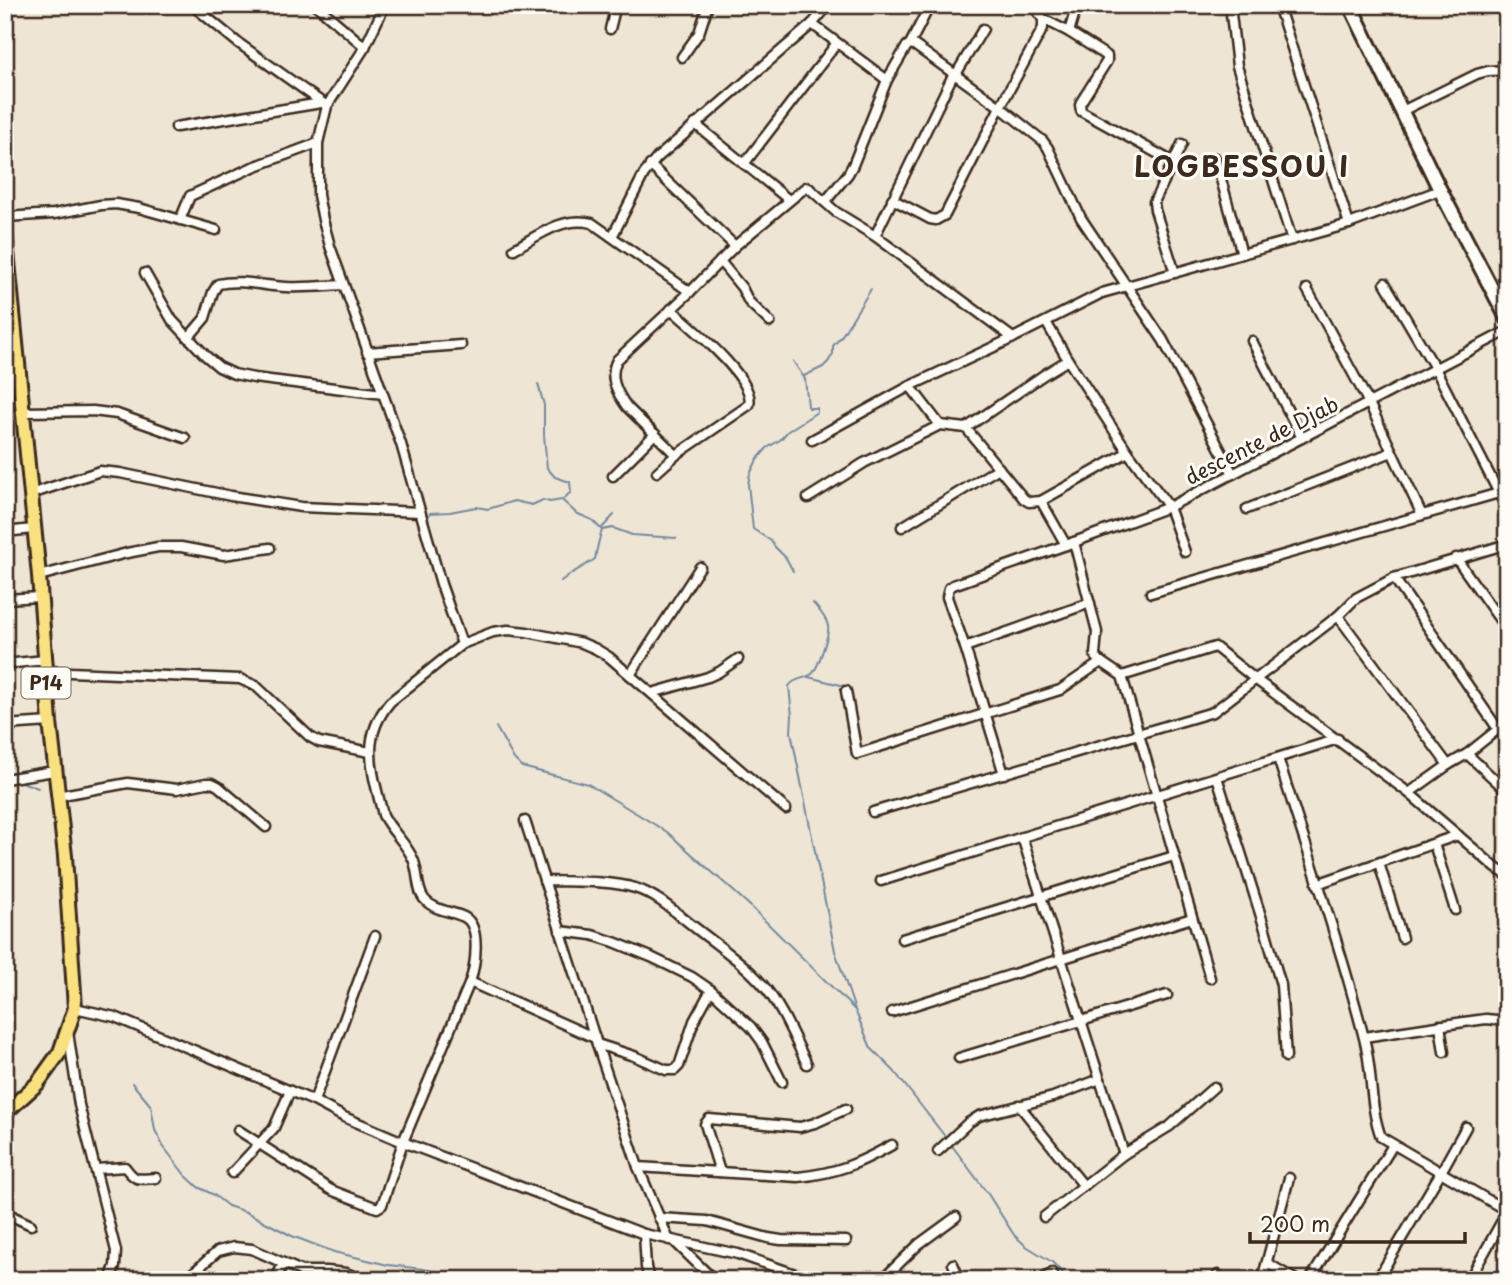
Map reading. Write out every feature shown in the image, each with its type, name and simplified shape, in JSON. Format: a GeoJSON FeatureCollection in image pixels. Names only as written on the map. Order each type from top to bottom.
{"type":"FeatureCollection","features":[{"type":"Feature","properties":{"kind":"main road"},"geometry":{"type":"LineString","coordinates":[[1350,5],[1440,190],[1507,318]]}},
{"type":"Feature","properties":{"kind":"main road","name":"P14"},"geometry":{"type":"LineString","coordinates":[[5,231],[39,576],[54,771],[66,868],[75,1008],[60,1052],[37,1084],[5,1112]]}},
{"type":"Feature","properties":{"kind":"street"},"geometry":{"type":"LineString","coordinates":[[192,5],[237,42],[324,104]]}},
{"type":"Feature","properties":{"kind":"street"},"geometry":{"type":"LineString","coordinates":[[316,5],[365,47]]}},
{"type":"Feature","properties":{"kind":"street"},"geometry":{"type":"LineString","coordinates":[[385,5],[365,47],[324,104],[318,144],[318,195],[326,233],[401,443],[441,584],[462,644]]}},
{"type":"Feature","properties":{"kind":"street"},"geometry":{"type":"LineString","coordinates":[[610,29],[616,5]]}},
{"type":"Feature","properties":{"kind":"street"},"geometry":{"type":"LineString","coordinates":[[682,58],[699,33],[708,5]]}},
{"type":"Feature","properties":{"kind":"street"},"geometry":{"type":"LineString","coordinates":[[612,237],[650,165],[812,24],[829,5]]}},
{"type":"Feature","properties":{"kind":"street"},"geometry":{"type":"LineString","coordinates":[[825,202],[849,174],[887,80],[930,5]]}},
{"type":"Feature","properties":{"kind":"street"},"geometry":{"type":"LineString","coordinates":[[1033,5],[1043,19],[1107,56],[1107,61],[1081,102],[1081,111],[1173,162]]}},
{"type":"Feature","properties":{"kind":"street"},"geometry":{"type":"LineString","coordinates":[[1069,32],[1077,5]]}},
{"type":"Feature","properties":{"kind":"street"},"geometry":{"type":"LineString","coordinates":[[1230,5],[1237,66],[1292,240]]}},
{"type":"Feature","properties":{"kind":"street"},"geometry":{"type":"LineString","coordinates":[[1278,5],[1349,224]]}},
{"type":"Feature","properties":{"kind":"street"},"geometry":{"type":"LineString","coordinates":[[892,200],[930,219],[936,220],[945,215],[1043,28],[1043,19]]}},
{"type":"Feature","properties":{"kind":"street"},"geometry":{"type":"LineString","coordinates":[[812,24],[887,80]]}},
{"type":"Feature","properties":{"kind":"street"},"geometry":{"type":"LineString","coordinates":[[875,236],[954,75],[983,29]]}},
{"type":"Feature","properties":{"kind":"street"},"geometry":{"type":"LineString","coordinates":[[744,164],[837,44]]}},
{"type":"Feature","properties":{"kind":"street"},"geometry":{"type":"LineString","coordinates":[[910,44],[1000,107],[1043,141],[1081,218],[1163,340],[1233,474]]}},
{"type":"Feature","properties":{"kind":"street"},"geometry":{"type":"LineString","coordinates":[[1402,111],[1477,74],[1507,70]]}},
{"type":"Feature","properties":{"kind":"street"},"geometry":{"type":"LineString","coordinates":[[176,127],[324,104]]}},
{"type":"Feature","properties":{"kind":"street"},"geometry":{"type":"LineString","coordinates":[[695,124],[789,200]]}},
{"type":"Feature","properties":{"kind":"street"},"geometry":{"type":"LineString","coordinates":[[180,220],[190,197],[253,167],[318,144]]}},
{"type":"Feature","properties":{"kind":"street"},"geometry":{"type":"LineString","coordinates":[[1175,273],[1154,202],[1182,144]]}},
{"type":"Feature","properties":{"kind":"street"},"geometry":{"type":"LineString","coordinates":[[1215,158],[1242,254]]}},
{"type":"Feature","properties":{"kind":"street"},"geometry":{"type":"LineString","coordinates":[[650,165],[735,246]]}},
{"type":"Feature","properties":{"kind":"street"},"geometry":{"type":"LineString","coordinates":[[676,455],[622,400],[614,383],[613,366],[617,359],[735,246],[806,187],[836,212],[875,236],[1013,338]]}},
{"type":"Feature","properties":{"kind":"street"},"geometry":{"type":"LineString","coordinates":[[812,440],[910,386],[1102,293],[1349,224],[1440,190]]}},
{"type":"Feature","properties":{"kind":"street"},"geometry":{"type":"LineString","coordinates":[[5,217],[54,214],[109,204],[139,208],[216,230]]}},
{"type":"Feature","properties":{"kind":"street"},"geometry":{"type":"LineString","coordinates":[[514,249],[554,227],[580,220],[592,223],[690,292]]}},
{"type":"Feature","properties":{"kind":"street"},"geometry":{"type":"LineString","coordinates":[[720,261],[742,288],[749,302],[770,322]]}},
{"type":"Feature","properties":{"kind":"street"},"geometry":{"type":"LineString","coordinates":[[145,273],[172,320],[219,367],[234,374],[254,378],[383,394]]}},
{"type":"Feature","properties":{"kind":"street"},"geometry":{"type":"LineString","coordinates":[[1385,283],[1503,491],[1507,509]]}},
{"type":"Feature","properties":{"kind":"street"},"geometry":{"type":"LineString","coordinates":[[188,338],[205,318],[218,284],[289,287],[343,285]]}},
{"type":"Feature","properties":{"kind":"street"},"geometry":{"type":"LineString","coordinates":[[1307,289],[1369,404],[1422,516]]}},
{"type":"Feature","properties":{"kind":"street"},"geometry":{"type":"LineString","coordinates":[[657,472],[676,455],[751,401],[743,382],[727,361],[671,309]]}},
{"type":"Feature","properties":{"kind":"street"},"geometry":{"type":"LineString","coordinates":[[1046,322],[1128,452],[1170,507],[1185,552]]}},
{"type":"Feature","properties":{"kind":"street"},"geometry":{"type":"LineString","coordinates":[[1004,774],[947,597],[949,588],[1170,507],[1507,331]]}},
{"type":"Feature","properties":{"kind":"street"},"geometry":{"type":"LineString","coordinates":[[1252,341],[1302,438]]}},
{"type":"Feature","properties":{"kind":"street"},"geometry":{"type":"LineString","coordinates":[[368,352],[461,345]]}},
{"type":"Feature","properties":{"kind":"street"},"geometry":{"type":"LineString","coordinates":[[5,359],[17,350]]}},
{"type":"Feature","properties":{"kind":"street"},"geometry":{"type":"LineString","coordinates":[[808,498],[864,463],[940,425],[966,428],[1068,360]]}},
{"type":"Feature","properties":{"kind":"street"},"geometry":{"type":"LineString","coordinates":[[910,386],[940,425]]}},
{"type":"Feature","properties":{"kind":"street","name":"descente de Djab"},"geometry":{"type":"LineString","coordinates":[[1170,507],[1245,471],[1369,404]]}},
{"type":"Feature","properties":{"kind":"street"},"geometry":{"type":"LineString","coordinates":[[23,412],[93,411],[117,414],[185,438]]}},
{"type":"Feature","properties":{"kind":"street"},"geometry":{"type":"LineString","coordinates":[[966,428],[1024,499],[1030,502],[1041,501],[1128,452]]}},
{"type":"Feature","properties":{"kind":"street"},"geometry":{"type":"LineString","coordinates":[[613,476],[655,434]]}},
{"type":"Feature","properties":{"kind":"street"},"geometry":{"type":"LineString","coordinates":[[1247,509],[1392,452]]}},
{"type":"Feature","properties":{"kind":"street"},"geometry":{"type":"LineString","coordinates":[[902,527],[999,468]]}},
{"type":"Feature","properties":{"kind":"street"},"geometry":{"type":"LineString","coordinates":[[31,494],[100,471],[301,506],[420,512]]}},
{"type":"Feature","properties":{"kind":"street"},"geometry":{"type":"LineString","coordinates":[[1151,593],[1503,491]]}},
{"type":"Feature","properties":{"kind":"street"},"geometry":{"type":"LineString","coordinates":[[1041,501],[1070,544],[1090,603],[1098,637],[1095,655],[1122,676],[1210,978]]}},
{"type":"Feature","properties":{"kind":"street"},"geometry":{"type":"LineString","coordinates":[[5,532],[33,529]]}},
{"type":"Feature","properties":{"kind":"street"},"geometry":{"type":"LineString","coordinates":[[873,812],[1213,712],[1338,616],[1356,597],[1394,578],[1507,544]]}},
{"type":"Feature","properties":{"kind":"street"},"geometry":{"type":"LineString","coordinates":[[39,576],[158,547],[181,547],[224,555],[270,548]]}},
{"type":"Feature","properties":{"kind":"street"},"geometry":{"type":"LineString","coordinates":[[1456,558],[1507,630]]}},
{"type":"Feature","properties":{"kind":"street"},"geometry":{"type":"LineString","coordinates":[[630,675],[701,567]]}},
{"type":"Feature","properties":{"kind":"street"},"geometry":{"type":"LineString","coordinates":[[1394,578],[1499,729]]}},
{"type":"Feature","properties":{"kind":"street"},"geometry":{"type":"LineString","coordinates":[[5,599],[40,597]]}},
{"type":"Feature","properties":{"kind":"street"},"geometry":{"type":"LineString","coordinates":[[965,647],[1090,603]]}},
{"type":"Feature","properties":{"kind":"street"},"geometry":{"type":"LineString","coordinates":[[1495,614],[1507,610]]}},
{"type":"Feature","properties":{"kind":"street"},"geometry":{"type":"LineString","coordinates":[[1338,616],[1448,765]]}},
{"type":"Feature","properties":{"kind":"street"},"geometry":{"type":"LineString","coordinates":[[238,1130],[331,1190],[377,1208],[382,1205],[403,1142],[470,982],[476,958],[472,923],[466,918],[433,906],[425,901],[421,894],[411,854],[383,815],[370,752],[377,722],[390,702],[462,644],[493,632],[508,630],[582,643],[596,649],[652,693],[786,809]]}},
{"type":"Feature","properties":{"kind":"street"},"geometry":{"type":"LineString","coordinates":[[1122,676],[1215,647],[1409,793],[1507,875]]}},
{"type":"Feature","properties":{"kind":"street"},"geometry":{"type":"LineString","coordinates":[[652,693],[708,677],[738,659]]}},
{"type":"Feature","properties":{"kind":"street"},"geometry":{"type":"LineString","coordinates":[[846,691],[858,754],[1060,690],[1101,662]]}},
{"type":"Feature","properties":{"kind":"street"},"geometry":{"type":"LineString","coordinates":[[5,664],[249,681],[310,737],[319,742],[370,752]]}},
{"type":"Feature","properties":{"kind":"street"},"geometry":{"type":"LineString","coordinates":[[5,724],[50,722]]}},
{"type":"Feature","properties":{"kind":"street"},"geometry":{"type":"LineString","coordinates":[[1409,793],[1467,754],[1507,722]]}},
{"type":"Feature","properties":{"kind":"street"},"geometry":{"type":"LineString","coordinates":[[881,881],[1338,739]]}},
{"type":"Feature","properties":{"kind":"street"},"geometry":{"type":"LineString","coordinates":[[1467,754],[1507,791]]}},
{"type":"Feature","properties":{"kind":"street"},"geometry":{"type":"LineString","coordinates":[[1278,758],[1364,1037],[1375,1118],[1381,1137],[1507,1212],[1469,1280]]}},
{"type":"Feature","properties":{"kind":"street"},"geometry":{"type":"LineString","coordinates":[[5,779],[54,771]]}},
{"type":"Feature","properties":{"kind":"street"},"geometry":{"type":"LineString","coordinates":[[1217,777],[1281,985],[1286,1057]]}},
{"type":"Feature","properties":{"kind":"street"},"geometry":{"type":"LineString","coordinates":[[57,796],[128,783],[177,789],[212,783],[266,827]]}},
{"type":"Feature","properties":{"kind":"street"},"geometry":{"type":"LineString","coordinates":[[525,821],[638,1167],[672,1241],[714,1280]]}},
{"type":"Feature","properties":{"kind":"street"},"geometry":{"type":"LineString","coordinates":[[1317,884],[1458,835]]}},
{"type":"Feature","properties":{"kind":"street"},"geometry":{"type":"LineString","coordinates":[[1022,837],[1124,1154]]}},
{"type":"Feature","properties":{"kind":"street"},"geometry":{"type":"LineString","coordinates":[[1434,844],[1455,910]]}},
{"type":"Feature","properties":{"kind":"street"},"geometry":{"type":"LineString","coordinates":[[902,939],[1174,856]]}},
{"type":"Feature","properties":{"kind":"street"},"geometry":{"type":"LineString","coordinates":[[1379,863],[1402,938]]}},
{"type":"Feature","properties":{"kind":"street"},"geometry":{"type":"LineString","coordinates":[[544,881],[613,884],[635,888],[675,911],[729,953],[764,986],[775,1001],[807,1064]]}},
{"type":"Feature","properties":{"kind":"street"},"geometry":{"type":"LineString","coordinates":[[892,1012],[1192,918]]}},
{"type":"Feature","properties":{"kind":"street"},"geometry":{"type":"LineString","coordinates":[[560,931],[592,935],[614,942],[682,972],[711,990],[751,1027],[762,1042],[782,1082]]}},
{"type":"Feature","properties":{"kind":"street"},"geometry":{"type":"LineString","coordinates":[[314,1101],[375,936]]}},
{"type":"Feature","properties":{"kind":"street"},"geometry":{"type":"LineString","coordinates":[[470,982],[596,1041],[666,1070],[675,1070],[678,1066],[694,1021],[711,990]]}},
{"type":"Feature","properties":{"kind":"street"},"geometry":{"type":"LineString","coordinates":[[959,1058],[1167,995]]}},
{"type":"Feature","properties":{"kind":"street"},"geometry":{"type":"LineString","coordinates":[[75,1008],[114,1017],[314,1101],[403,1142],[643,1234],[738,1254],[812,1280]]}},
{"type":"Feature","properties":{"kind":"street"},"geometry":{"type":"LineString","coordinates":[[1364,1037],[1486,1019],[1507,1021]]}},
{"type":"Feature","properties":{"kind":"street"},"geometry":{"type":"LineString","coordinates":[[1440,1026],[1444,1052]]}},
{"type":"Feature","properties":{"kind":"street"},"geometry":{"type":"LineString","coordinates":[[68,1029],[79,1105],[116,1251],[110,1280]]}},
{"type":"Feature","properties":{"kind":"street"},"geometry":{"type":"LineString","coordinates":[[938,1151],[979,1116],[1053,1097],[1100,1079]]}},
{"type":"Feature","properties":{"kind":"street"},"geometry":{"type":"LineString","coordinates":[[1044,1217],[1124,1154],[1170,1126],[1214,1087]]}},
{"type":"Feature","properties":{"kind":"street"},"geometry":{"type":"LineString","coordinates":[[232,1173],[274,1128],[290,1091]]}},
{"type":"Feature","properties":{"kind":"street"},"geometry":{"type":"LineString","coordinates":[[1019,1105],[1084,1185]]}},
{"type":"Feature","properties":{"kind":"street"},"geometry":{"type":"LineString","coordinates":[[720,1172],[705,1124],[709,1119],[800,1127],[815,1124],[846,1109]]}},
{"type":"Feature","properties":{"kind":"street"},"geometry":{"type":"LineString","coordinates":[[1377,1280],[1466,1127]]}},
{"type":"Feature","properties":{"kind":"street"},"geometry":{"type":"LineString","coordinates":[[638,1167],[798,1177],[842,1170],[892,1145]]}},
{"type":"Feature","properties":{"kind":"street"},"geometry":{"type":"LineString","coordinates":[[1310,1280],[1393,1145]]}},
{"type":"Feature","properties":{"kind":"street"},"geometry":{"type":"LineString","coordinates":[[96,1170],[125,1167],[131,1177],[136,1179],[156,1178]]}},
{"type":"Feature","properties":{"kind":"street"},"geometry":{"type":"LineString","coordinates":[[1262,1280],[1289,1178]]}},
{"type":"Feature","properties":{"kind":"street"},"geometry":{"type":"LineString","coordinates":[[5,1224],[8,1211],[31,1225]]}},
{"type":"Feature","properties":{"kind":"street"},"geometry":{"type":"LineString","coordinates":[[659,1217],[707,1221],[780,1240],[846,1241]]}},
{"type":"Feature","properties":{"kind":"street"},"geometry":{"type":"LineString","coordinates":[[881,1280],[919,1244],[956,1217]]}},
{"type":"Feature","properties":{"kind":"street"},"geometry":{"type":"LineString","coordinates":[[643,1234],[649,1280]]}},
{"type":"Feature","properties":{"kind":"street"},"geometry":{"type":"LineString","coordinates":[[185,1280],[218,1251],[234,1247],[252,1250],[301,1271],[346,1273],[364,1280]]}},
{"type":"Feature","properties":{"kind":"street"},"geometry":{"type":"LineString","coordinates":[[276,1280],[283,1263]]}},
{"type":"Feature","properties":{"kind":"street"},"geometry":{"type":"LineString","coordinates":[[1267,1263],[1296,1280]]}},
{"type":"Feature","properties":{"kind":"street"},"geometry":{"type":"LineString","coordinates":[[953,1264],[960,1280]]}},
{"type":"Feature","properties":{"kind":"street"},"geometry":{"type":"LineString","coordinates":[[1041,1280],[1052,1273]]}},
{"type":"Feature","properties":{"kind":"waterway"},"geometry":{"type":"LineString","coordinates":[[804,376],[828,362],[833,354],[833,346],[871,289]]}},
{"type":"Feature","properties":{"kind":"waterway"},"geometry":{"type":"LineString","coordinates":[[793,361],[805,379],[808,406],[817,408],[817,412],[767,448],[757,460],[748,484],[753,529],[771,541],[793,571]]}},
{"type":"Feature","properties":{"kind":"waterway"},"geometry":{"type":"LineString","coordinates":[[431,535],[428,518],[430,513],[476,507],[488,509],[514,501],[532,505],[543,500],[562,500],[571,492],[570,482],[555,477],[547,468],[544,405],[538,384]]}},
{"type":"Feature","properties":{"kind":"waterway"},"geometry":{"type":"LineString","coordinates":[[563,501],[601,529],[614,515]]}},
{"type":"Feature","properties":{"kind":"waterway"},"geometry":{"type":"LineString","coordinates":[[561,581],[595,559],[602,530],[613,528],[632,535],[676,538]]}},
{"type":"Feature","properties":{"kind":"waterway"},"geometry":{"type":"LineString","coordinates":[[813,603],[826,620],[827,635],[813,673],[789,686],[791,732],[835,951],[871,1048],[894,1071],[947,1139]]}},
{"type":"Feature","properties":{"kind":"waterway"},"geometry":{"type":"LineString","coordinates":[[808,677],[845,686]]}},
{"type":"Feature","properties":{"kind":"waterway"},"geometry":{"type":"LineString","coordinates":[[496,727],[514,759],[522,767],[588,784],[667,832],[748,904],[854,1009]]}},
{"type":"Feature","properties":{"kind":"waterway"},"geometry":{"type":"LineString","coordinates":[[5,787],[10,781]]}},
{"type":"Feature","properties":{"kind":"waterway"},"geometry":{"type":"LineString","coordinates":[[19,781],[38,788]]}},
{"type":"Feature","properties":{"kind":"waterway"},"geometry":{"type":"LineString","coordinates":[[132,1083],[151,1106],[155,1130],[163,1146],[185,1175],[198,1187],[228,1206],[334,1252],[388,1265],[459,1276]]}},
{"type":"Feature","properties":{"kind":"waterway"},"geometry":{"type":"LineString","coordinates":[[950,1143],[1014,1235],[1052,1262],[1070,1280]]}},
{"type":"Feature","properties":{"kind":"district","name":"LOGBESSOU I"},"geometry":{"type":"Point","coordinates":[1242,167]}}]}
